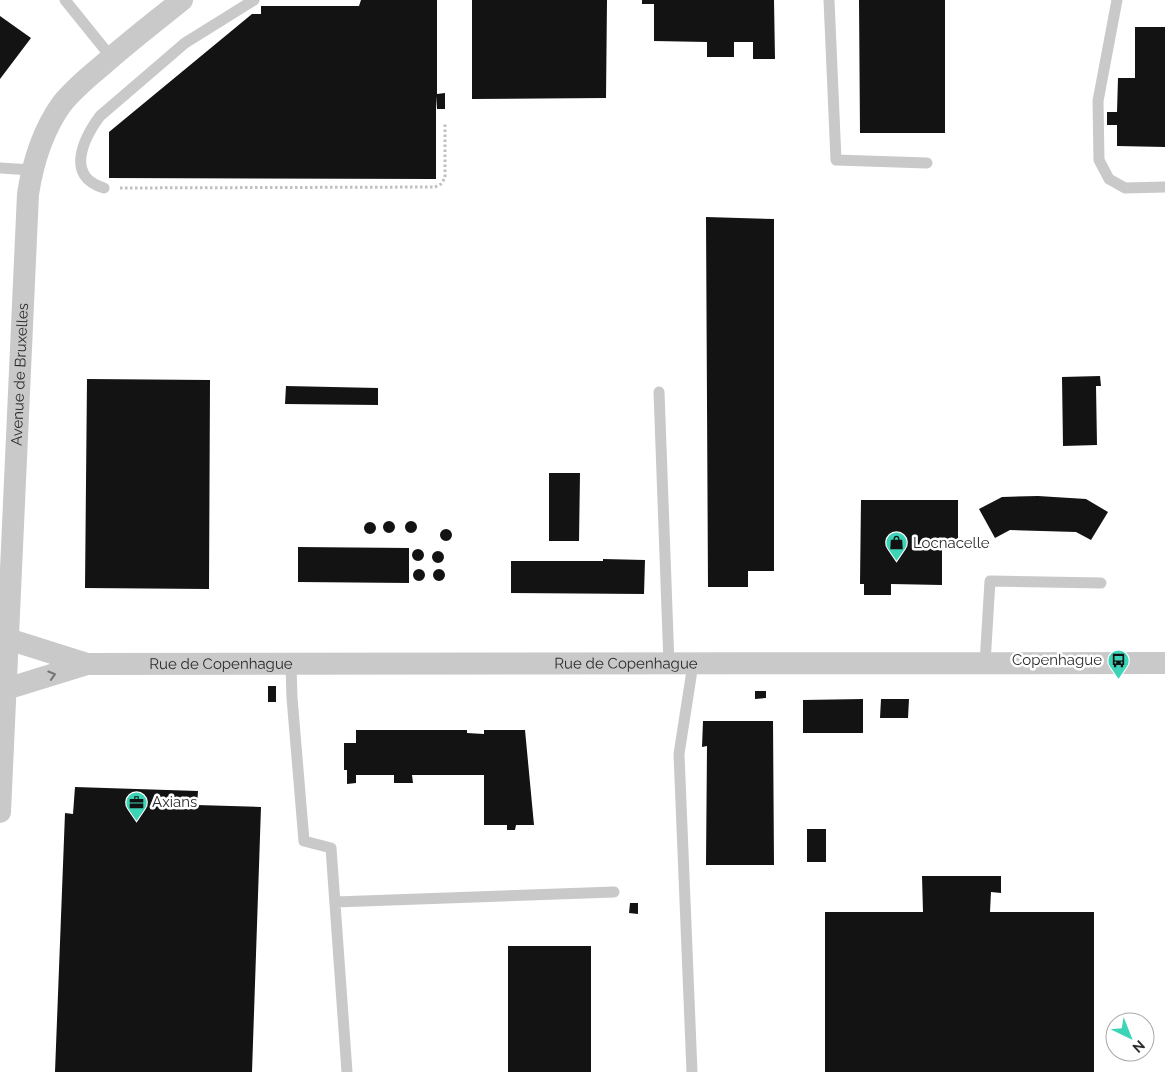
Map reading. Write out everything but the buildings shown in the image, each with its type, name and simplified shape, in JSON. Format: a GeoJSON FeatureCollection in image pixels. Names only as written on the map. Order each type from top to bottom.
{"type":"FeatureCollection","features":[{"type":"Feature","properties":{"kind":"street","name":"Avenue de Bruxelles"},"geometry":{"type":"LineString","coordinates":[[0,812],[28,194],[32,170],[39,146],[62,104],[82,82],[182,0]]}},
{"type":"Feature","properties":{"kind":"street","name":"Rue de Copenhague"},"geometry":{"type":"LineString","coordinates":[[8,639],[87,664],[1165,663]]}},
{"type":"Feature","properties":{"kind":"street","name":"Rue de Copenhague"},"geometry":{"type":"LineString","coordinates":[[6,689],[87,664]]}},
{"type":"Feature","properties":{"kind":"lane"},"geometry":{"type":"LineString","coordinates":[[65,0],[111,57]]}},
{"type":"Feature","properties":{"kind":"lane"},"geometry":{"type":"LineString","coordinates":[[104,188],[93,185],[85,177],[80,165],[81,149],[88,131],[100,116],[185,43],[254,0]]}},
{"type":"Feature","properties":{"kind":"lane"},"geometry":{"type":"LineString","coordinates":[[829,0],[836,160],[927,163]]}},
{"type":"Feature","properties":{"kind":"lane"},"geometry":{"type":"LineString","coordinates":[[1117,0],[1098,101],[1099,160],[1109,179],[1125,188],[1165,187]]}},
{"type":"Feature","properties":{"kind":"lane"},"geometry":{"type":"LineString","coordinates":[[0,168],[32,170]]}},
{"type":"Feature","properties":{"kind":"lane"},"geometry":{"type":"LineString","coordinates":[[660,392],[669,664]]}},
{"type":"Feature","properties":{"kind":"lane"},"geometry":{"type":"LineString","coordinates":[[986,663],[990,581],[1101,582]]}},
{"type":"Feature","properties":{"kind":"lane"},"geometry":{"type":"LineString","coordinates":[[692,1072],[679,754],[693,664]]}},
{"type":"Feature","properties":{"kind":"lane"},"geometry":{"type":"LineString","coordinates":[[291,665],[304,841],[330,848],[347,1072]]}},
{"type":"Feature","properties":{"kind":"lane"},"geometry":{"type":"LineString","coordinates":[[334,902],[614,892]]}},
{"type":"Feature","properties":{"kind":"path"},"geometry":{"type":"LineString","coordinates":[[104,188],[435,187],[441,184],[445,178],[445,122]]}},
{"type":"Feature","properties":{"kind":"place","name":"Locnacelle"},"geometry":{"type":"Point","coordinates":[897,562]}},
{"type":"Feature","properties":{"kind":"place","name":"Copenhague"},"geometry":{"type":"Point","coordinates":[1118,679]}},
{"type":"Feature","properties":{"kind":"place","name":"Axians"},"geometry":{"type":"Point","coordinates":[136,821]}}]}
